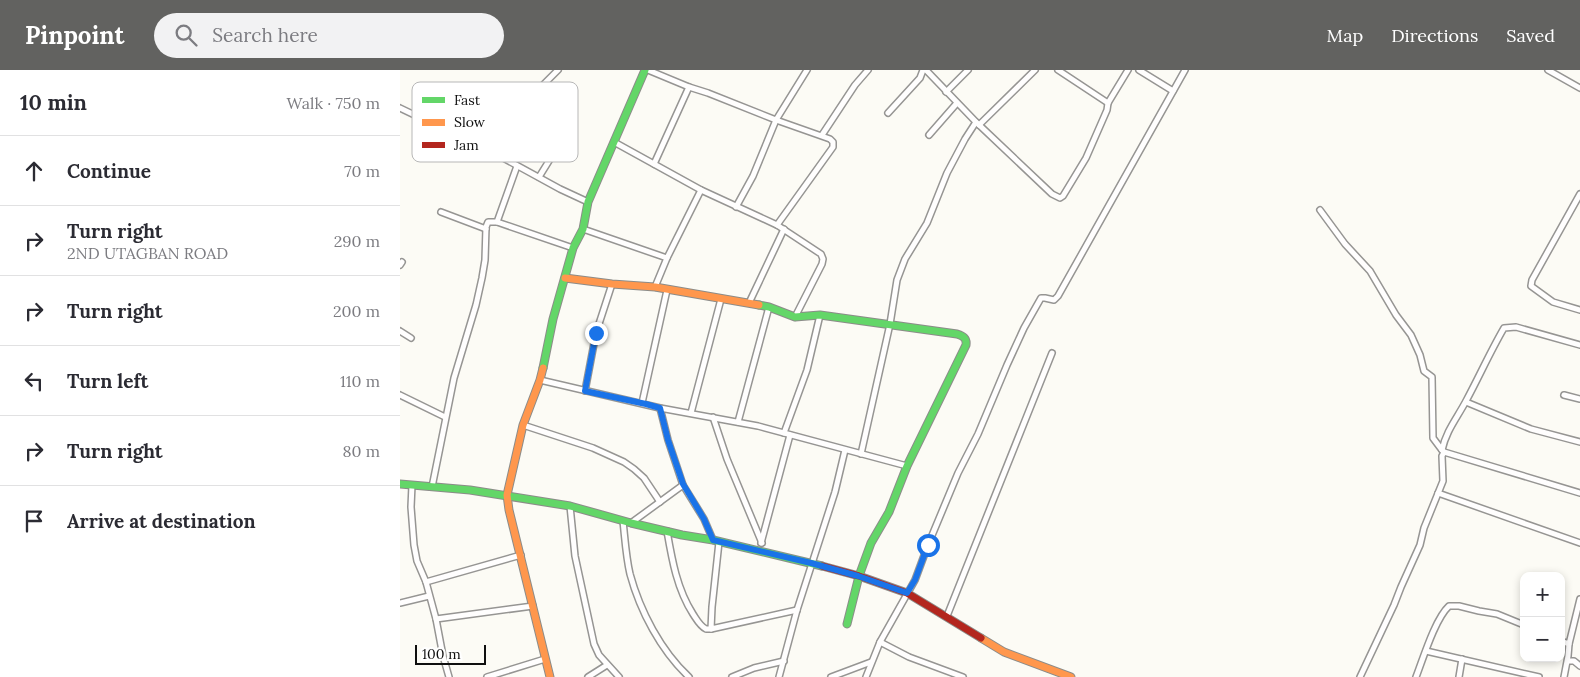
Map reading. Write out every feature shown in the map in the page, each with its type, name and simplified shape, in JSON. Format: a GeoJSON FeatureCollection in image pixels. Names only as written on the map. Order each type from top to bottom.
{"type":"FeatureCollection","features":[{"type":"Feature","properties":{"kind":"street"},"geometry":{"type":"LineString","coordinates":[[546,82],[558,70]]}},
{"type":"Feature","properties":{"kind":"street"},"geometry":{"type":"LineString","coordinates":[[550,677],[544,659],[506,495],[523,425],[540,380],[553,319],[573,248],[583,229],[588,202],[646,70],[830,139],[832,147],[777,225]]}},
{"type":"Feature","properties":{"kind":"street"},"geometry":{"type":"LineString","coordinates":[[736,207],[753,176],[776,120],[807,70]]}},
{"type":"Feature","properties":{"kind":"street"},"geometry":{"type":"LineString","coordinates":[[822,135],[854,86],[868,70]]}},
{"type":"Feature","properties":{"kind":"street"},"geometry":{"type":"LineString","coordinates":[[888,113],[920,78],[924,70],[977,124],[1052,194],[1060,198],[1086,158],[1107,110],[1108,103],[1128,70]]}},
{"type":"Feature","properties":{"kind":"street"},"geometry":{"type":"LineString","coordinates":[[946,92],[968,70]]}},
{"type":"Feature","properties":{"kind":"street"},"geometry":{"type":"LineString","coordinates":[[861,454],[890,324],[897,280],[905,259],[927,223],[965,139],[977,124],[1035,70]]}},
{"type":"Feature","properties":{"kind":"street"},"geometry":{"type":"LineString","coordinates":[[1058,70],[1108,103]]}},
{"type":"Feature","properties":{"kind":"street"},"geometry":{"type":"LineString","coordinates":[[1139,70],[1173,92]]}},
{"type":"Feature","properties":{"kind":"street"},"geometry":{"type":"LineString","coordinates":[[866,677],[880,642],[915,580],[958,473],[978,434],[1024,328],[1041,298],[1054,300],[1058,296],[1185,70]]}},
{"type":"Feature","properties":{"kind":"street"},"geometry":{"type":"LineString","coordinates":[[1548,70],[1580,88]]}},
{"type":"Feature","properties":{"kind":"street"},"geometry":{"type":"LineString","coordinates":[[654,164],[690,87]]}},
{"type":"Feature","properties":{"kind":"street"},"geometry":{"type":"LineString","coordinates":[[929,135],[957,102]]}},
{"type":"Feature","properties":{"kind":"street"},"geometry":{"type":"LineString","coordinates":[[400,108],[412,114]]}},
{"type":"Feature","properties":{"kind":"street"},"geometry":{"type":"LineString","coordinates":[[614,142],[701,190],[777,225],[821,254],[822,264],[795,317]]}},
{"type":"Feature","properties":{"kind":"street"},"geometry":{"type":"LineString","coordinates":[[510,162],[588,202]]}},
{"type":"Feature","properties":{"kind":"street"},"geometry":{"type":"LineString","coordinates":[[538,177],[548,162]]}},
{"type":"Feature","properties":{"kind":"street"},"geometry":{"type":"LineString","coordinates":[[497,222],[517,166]]}},
{"type":"Feature","properties":{"kind":"street"},"geometry":{"type":"LineString","coordinates":[[655,287],[701,190]]}},
{"type":"Feature","properties":{"kind":"street"},"geometry":{"type":"LineString","coordinates":[[1580,194],[1532,280],[1531,286],[1553,302],[1580,310]]}},
{"type":"Feature","properties":{"kind":"street"},"geometry":{"type":"LineString","coordinates":[[1320,210],[1345,244],[1370,271],[1417,346],[1424,371],[1432,377],[1433,438],[1443,451],[1580,493]]}},
{"type":"Feature","properties":{"kind":"street"},"geometry":{"type":"LineString","coordinates":[[441,212],[486,229]]}},
{"type":"Feature","properties":{"kind":"street"},"geometry":{"type":"LineString","coordinates":[[432,487],[454,378],[476,305],[486,260],[486,229],[488,222],[497,222],[573,248]]}},
{"type":"Feature","properties":{"kind":"street"},"geometry":{"type":"LineString","coordinates":[[583,229],[668,258]]}},
{"type":"Feature","properties":{"kind":"street"},"geometry":{"type":"LineString","coordinates":[[749,303],[784,230]]}},
{"type":"Feature","properties":{"kind":"street"},"geometry":{"type":"LineString","coordinates":[[565,278],[655,287],[769,306],[795,317],[820,315],[964,336],[966,346],[907,466],[888,512],[871,542],[858,576],[847,624]]}},
{"type":"Feature","properties":{"kind":"street"},"geometry":{"type":"LineString","coordinates":[[585,391],[596,333],[612,284]]}},
{"type":"Feature","properties":{"kind":"street"},"geometry":{"type":"LineString","coordinates":[[642,403],[667,290]]}},
{"type":"Feature","properties":{"kind":"street"},"geometry":{"type":"LineString","coordinates":[[691,413],[721,299]]}},
{"type":"Feature","properties":{"kind":"street"},"geometry":{"type":"LineString","coordinates":[[738,422],[769,306]]}},
{"type":"Feature","properties":{"kind":"street"},"geometry":{"type":"LineString","coordinates":[[784,433],[807,370],[820,315]]}},
{"type":"Feature","properties":{"kind":"street"},"geometry":{"type":"LineString","coordinates":[[1360,677],[1420,545],[1424,528],[1443,481],[1442,456],[1449,429],[1466,402],[1504,328],[1516,327],[1580,345]]}},
{"type":"Feature","properties":{"kind":"street"},"geometry":{"type":"LineString","coordinates":[[400,331],[411,338]]}},
{"type":"Feature","properties":{"kind":"street"},"geometry":{"type":"LineString","coordinates":[[947,616],[1052,353]]}},
{"type":"Feature","properties":{"kind":"street"},"geometry":{"type":"LineString","coordinates":[[540,380],[660,408],[738,422],[907,466]]}},
{"type":"Feature","properties":{"kind":"street"},"geometry":{"type":"LineString","coordinates":[[400,395],[445,417]]}},
{"type":"Feature","properties":{"kind":"street"},"geometry":{"type":"LineString","coordinates":[[1564,395],[1580,398]]}},
{"type":"Feature","properties":{"kind":"street"},"geometry":{"type":"LineString","coordinates":[[1466,402],[1531,429],[1580,442]]}},
{"type":"Feature","properties":{"kind":"street"},"geometry":{"type":"LineString","coordinates":[[660,408],[668,440],[683,484],[716,541],[711,629]]}},
{"type":"Feature","properties":{"kind":"street"},"geometry":{"type":"LineString","coordinates":[[713,417],[727,459],[762,543]]}},
{"type":"Feature","properties":{"kind":"street"},"geometry":{"type":"LineString","coordinates":[[523,425],[593,448],[624,462],[634,468],[644,478],[660,502]]}},
{"type":"Feature","properties":{"kind":"street"},"geometry":{"type":"LineString","coordinates":[[759,551],[790,435]]}},
{"type":"Feature","properties":{"kind":"street"},"geometry":{"type":"LineString","coordinates":[[779,677],[796,610],[835,492],[845,450]]}},
{"type":"Feature","properties":{"kind":"street"},"geometry":{"type":"LineString","coordinates":[[400,484],[506,495],[570,506],[631,523],[811,563],[858,576],[907,593],[1004,652],[1072,677]]}},
{"type":"Feature","properties":{"kind":"street"},"geometry":{"type":"LineString","coordinates":[[631,523],[683,484]]}},
{"type":"Feature","properties":{"kind":"street"},"geometry":{"type":"LineString","coordinates":[[412,486],[410,507],[417,561],[430,596],[449,677]]}},
{"type":"Feature","properties":{"kind":"street"},"geometry":{"type":"LineString","coordinates":[[1438,493],[1580,544]]}},
{"type":"Feature","properties":{"kind":"street"},"geometry":{"type":"LineString","coordinates":[[570,506],[575,556],[594,644],[599,655],[619,677]]}},
{"type":"Feature","properties":{"kind":"street"},"geometry":{"type":"LineString","coordinates":[[623,521],[631,576],[643,610],[660,643],[689,677]]}},
{"type":"Feature","properties":{"kind":"street"},"geometry":{"type":"LineString","coordinates":[[667,531],[678,582],[685,603],[701,627],[711,629],[796,610]]}},
{"type":"Feature","properties":{"kind":"street"},"geometry":{"type":"LineString","coordinates":[[426,582],[521,555]]}},
{"type":"Feature","properties":{"kind":"street"},"geometry":{"type":"LineString","coordinates":[[400,603],[430,596]]}},
{"type":"Feature","properties":{"kind":"street"},"geometry":{"type":"LineString","coordinates":[[1564,677],[1568,661],[1569,644],[1580,599]]}},
{"type":"Feature","properties":{"kind":"street"},"geometry":{"type":"LineString","coordinates":[[1416,677],[1441,616],[1449,606],[1453,605],[1498,614],[1520,623]]}},
{"type":"Feature","properties":{"kind":"street"},"geometry":{"type":"LineString","coordinates":[[436,619],[532,606]]}},
{"type":"Feature","properties":{"kind":"street"},"geometry":{"type":"LineString","coordinates":[[880,642],[909,657],[963,677]]}},
{"type":"Feature","properties":{"kind":"street"},"geometry":{"type":"LineString","coordinates":[[1565,642],[1569,644]]}},
{"type":"Feature","properties":{"kind":"street"},"geometry":{"type":"LineString","coordinates":[[1426,651],[1462,659],[1513,675],[1526,673],[1538,677]]}},
{"type":"Feature","properties":{"kind":"street"},"geometry":{"type":"LineString","coordinates":[[486,677],[544,659]]}},
{"type":"Feature","properties":{"kind":"street"},"geometry":{"type":"LineString","coordinates":[[1459,677],[1462,659]]}},
{"type":"Feature","properties":{"kind":"street"},"geometry":{"type":"LineString","coordinates":[[732,677],[754,668],[784,661]]}},
{"type":"Feature","properties":{"kind":"street"},"geometry":{"type":"LineString","coordinates":[[1568,661],[1574,661],[1580,666]]}},
{"type":"Feature","properties":{"kind":"street"},"geometry":{"type":"LineString","coordinates":[[831,677],[871,662]]}},
{"type":"Feature","properties":{"kind":"street"},"geometry":{"type":"LineString","coordinates":[[588,677],[607,665]]}},
{"type":"Feature","properties":{"kind":"traffic: fast"},"geometry":{"type":"LineString","coordinates":[[543,368],[553,319],[573,248],[583,229],[588,202],[645,70]]}},
{"type":"Feature","properties":{"kind":"traffic: fast"},"geometry":{"type":"LineString","coordinates":[[759,305],[795,317],[820,315],[957,334],[966,341],[966,345],[907,466],[889,512],[871,543],[859,576],[847,624]]}},
{"type":"Feature","properties":{"kind":"traffic: fast"},"geometry":{"type":"LineString","coordinates":[[400,484],[470,490],[570,506],[631,523],[822,566]]}},
{"type":"Feature","properties":{"kind":"traffic: slow"},"geometry":{"type":"LineString","coordinates":[[565,278],[655,287],[759,305]]}},
{"type":"Feature","properties":{"kind":"traffic: slow"},"geometry":{"type":"LineString","coordinates":[[543,368],[523,425],[507,495],[509,510],[550,677]]}},
{"type":"Feature","properties":{"kind":"traffic: slow"},"geometry":{"type":"LineString","coordinates":[[981,638],[1004,652],[1071,677]]}},
{"type":"Feature","properties":{"kind":"traffic: jam"},"geometry":{"type":"LineString","coordinates":[[822,566],[859,576],[907,593],[981,638]]}},
{"type":"Feature","properties":{"kind":"route"},"geometry":{"type":"LineString","coordinates":[[596,333],[585,391],[660,408],[675,465],[713,540],[811,563],[858,576],[907,593],[915,580],[928,545]]}}]}
